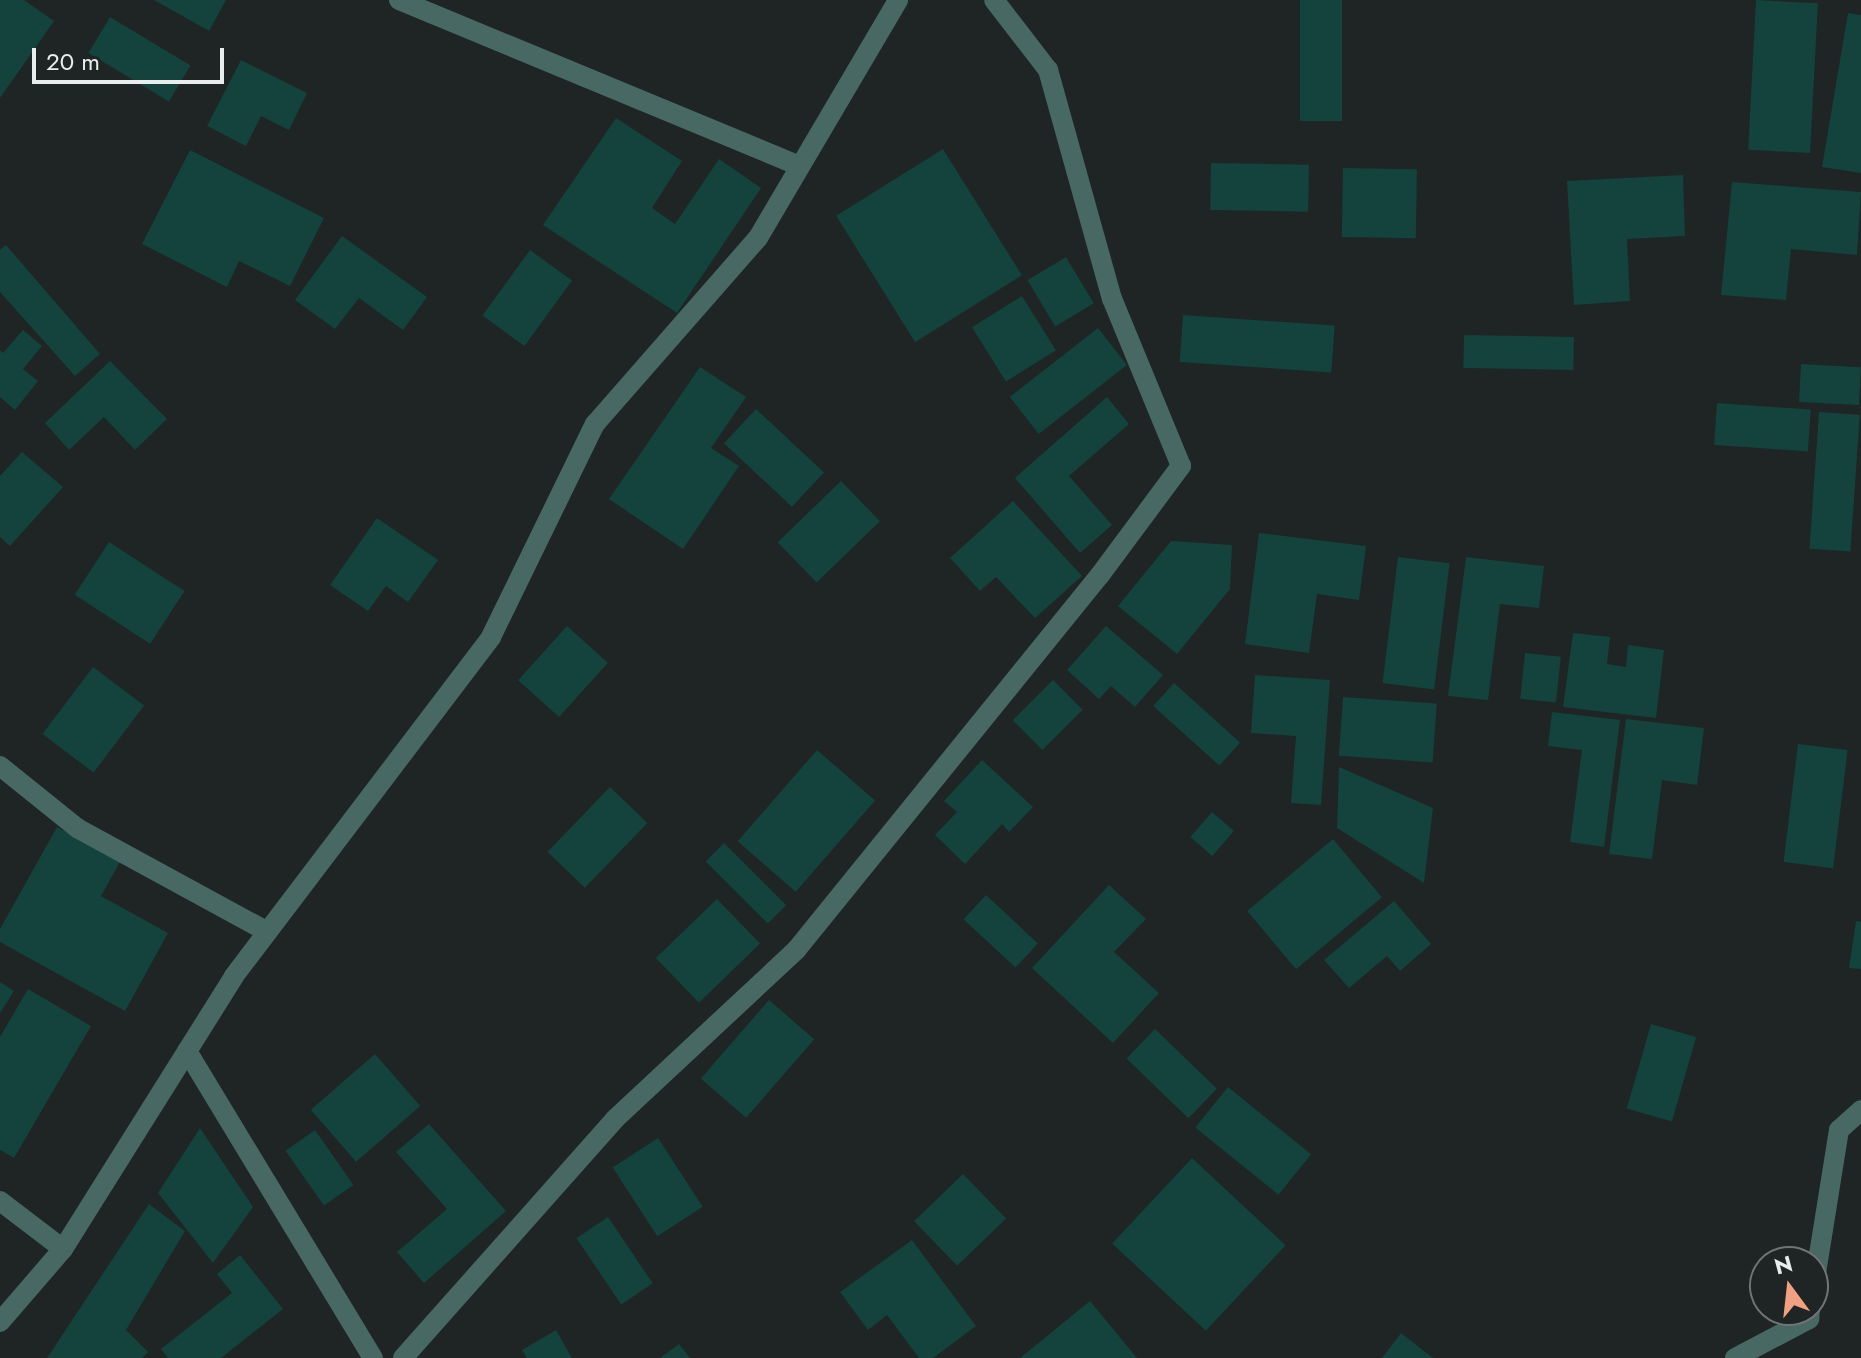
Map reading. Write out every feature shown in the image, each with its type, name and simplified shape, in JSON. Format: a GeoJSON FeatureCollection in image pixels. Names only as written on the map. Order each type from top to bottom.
{"type":"FeatureCollection","features":[{"type":"Feature","properties":{"kind":"street"},"geometry":{"type":"LineString","coordinates":[[399,0],[799,166]]}},
{"type":"Feature","properties":{"kind":"street"},"geometry":{"type":"LineString","coordinates":[[0,1322],[63,1249],[187,1051],[268,932],[491,637],[595,424],[758,238],[898,0]]}},
{"type":"Feature","properties":{"kind":"street"},"geometry":{"type":"LineString","coordinates":[[403,1358],[615,1119],[797,949],[1100,575],[1181,466],[1112,299],[1048,70],[994,0]]}},
{"type":"Feature","properties":{"kind":"street"},"geometry":{"type":"LineString","coordinates":[[0,766],[77,828],[268,932]]}},
{"type":"Feature","properties":{"kind":"street"},"geometry":{"type":"LineString","coordinates":[[187,1051],[373,1358]]}},
{"type":"Feature","properties":{"kind":"street"},"geometry":{"type":"LineString","coordinates":[[1820,1246],[1839,1130],[1861,1110]]}},
{"type":"Feature","properties":{"kind":"street"},"geometry":{"type":"LineString","coordinates":[[0,1201],[63,1249]]}},
{"type":"Feature","properties":{"kind":"street"},"geometry":{"type":"LineString","coordinates":[[1735,1358],[1796,1326]]}},
{"type":"Feature","properties":{"kind":"building"},"geometry":{"type":"Polygon","coordinates":[[[0,0],[24,0],[54,21],[0,98],[0,0]]]}},
{"type":"Feature","properties":{"kind":"building"},"geometry":{"type":"Polygon","coordinates":[[[154,0],[226,0],[209,31],[154,0]]]}},
{"type":"Feature","properties":{"kind":"building"},"geometry":{"type":"Polygon","coordinates":[[[1300,0],[1342,0],[1342,121],[1300,121],[1300,0]]]}},
{"type":"Feature","properties":{"kind":"building"},"geometry":{"type":"Polygon","coordinates":[[[1756,0],[1818,3],[1810,153],[1748,150],[1756,0]]]}},
{"type":"Feature","properties":{"kind":"building"},"geometry":{"type":"Polygon","coordinates":[[[1848,13],[1861,15],[1861,173],[1822,167],[1848,13]]]}},
{"type":"Feature","properties":{"kind":"building"},"geometry":{"type":"Polygon","coordinates":[[[110,17],[191,65],[169,101],[88,53],[110,17]]]}},
{"type":"Feature","properties":{"kind":"building"},"geometry":{"type":"Polygon","coordinates":[[[241,60],[307,93],[289,130],[261,116],[246,146],[207,126],[241,60]]]}},
{"type":"Feature","properties":{"kind":"building"},"geometry":{"type":"Polygon","coordinates":[[[616,118],[682,161],[652,208],[675,224],[719,159],[761,188],[677,313],[543,225],[616,118]]]}},
{"type":"Feature","properties":{"kind":"building"},"geometry":{"type":"Polygon","coordinates":[[[943,149],[1022,275],[915,342],[836,216],[943,149]]]}},
{"type":"Feature","properties":{"kind":"building"},"geometry":{"type":"Polygon","coordinates":[[[190,150],[324,218],[290,286],[239,261],[227,287],[142,244],[190,150]]]}},
{"type":"Feature","properties":{"kind":"building"},"geometry":{"type":"Polygon","coordinates":[[[1211,163],[1309,165],[1308,212],[1210,210],[1211,163]]]}},
{"type":"Feature","properties":{"kind":"building"},"geometry":{"type":"Polygon","coordinates":[[[1343,168],[1417,169],[1416,238],[1342,237],[1343,168]]]}},
{"type":"Feature","properties":{"kind":"building"},"geometry":{"type":"Polygon","coordinates":[[[1683,175],[1685,236],[1627,239],[1630,301],[1574,305],[1567,181],[1683,175]]]}},
{"type":"Feature","properties":{"kind":"building"},"geometry":{"type":"Polygon","coordinates":[[[1732,182],[1861,192],[1857,255],[1791,249],[1786,300],[1721,295],[1732,182]]]}},
{"type":"Feature","properties":{"kind":"building"},"geometry":{"type":"Polygon","coordinates":[[[342,236],[427,297],[403,330],[359,298],[335,329],[295,300],[342,236]]]}},
{"type":"Feature","properties":{"kind":"building"},"geometry":{"type":"Polygon","coordinates":[[[6,245],[100,354],[75,376],[0,292],[0,250],[6,245]]]}},
{"type":"Feature","properties":{"kind":"building"},"geometry":{"type":"Polygon","coordinates":[[[530,250],[572,281],[524,346],[482,316],[530,250]]]}},
{"type":"Feature","properties":{"kind":"building"},"geometry":{"type":"Polygon","coordinates":[[[1066,257],[1094,303],[1055,326],[1027,280],[1066,257]]]}},
{"type":"Feature","properties":{"kind":"building"},"geometry":{"type":"Polygon","coordinates":[[[1022,296],[1056,350],[1006,382],[972,327],[1022,296]]]}},
{"type":"Feature","properties":{"kind":"building"},"geometry":{"type":"Polygon","coordinates":[[[1183,315],[1335,326],[1331,372],[1180,362],[1183,315]]]}},
{"type":"Feature","properties":{"kind":"building"},"geometry":{"type":"Polygon","coordinates":[[[1098,328],[1127,365],[1039,434],[1010,397],[1098,328]]]}},
{"type":"Feature","properties":{"kind":"building"},"geometry":{"type":"Polygon","coordinates":[[[23,330],[42,346],[23,369],[38,381],[15,410],[0,397],[0,350],[3,353],[23,330]]]}},
{"type":"Feature","properties":{"kind":"building"},"geometry":{"type":"Polygon","coordinates":[[[1464,335],[1574,337],[1573,370],[1463,368],[1464,335]]]}},
{"type":"Feature","properties":{"kind":"building"},"geometry":{"type":"Polygon","coordinates":[[[110,361],[167,419],[135,450],[104,417],[69,450],[45,423],[110,361]]]}},
{"type":"Feature","properties":{"kind":"building"},"geometry":{"type":"Polygon","coordinates":[[[1801,364],[1861,367],[1859,405],[1799,402],[1801,364]]]}},
{"type":"Feature","properties":{"kind":"building"},"geometry":{"type":"Polygon","coordinates":[[[700,367],[746,397],[711,448],[739,466],[683,549],[609,499],[700,367]]]}},
{"type":"Feature","properties":{"kind":"building"},"geometry":{"type":"Polygon","coordinates":[[[1107,397],[1129,424],[1069,476],[1112,525],[1080,553],[1015,478],[1107,397]]]}},
{"type":"Feature","properties":{"kind":"building"},"geometry":{"type":"Polygon","coordinates":[[[1717,403],[1811,410],[1808,451],[1714,445],[1717,403]]]}},
{"type":"Feature","properties":{"kind":"building"},"geometry":{"type":"Polygon","coordinates":[[[756,409],[824,472],[792,507],[724,443],[756,409]]]}},
{"type":"Feature","properties":{"kind":"building"},"geometry":{"type":"Polygon","coordinates":[[[1819,412],[1860,415],[1850,552],[1809,549],[1819,412]]]}},
{"type":"Feature","properties":{"kind":"building"},"geometry":{"type":"Polygon","coordinates":[[[22,452],[63,487],[10,546],[0,537],[0,476],[22,452]]]}},
{"type":"Feature","properties":{"kind":"building"},"geometry":{"type":"Polygon","coordinates":[[[841,481],[880,521],[817,582],[778,542],[841,481]]]}},
{"type":"Feature","properties":{"kind":"building"},"geometry":{"type":"Polygon","coordinates":[[[1013,501],[1082,576],[1035,618],[996,577],[980,591],[950,558],[1013,501]]]}},
{"type":"Feature","properties":{"kind":"building"},"geometry":{"type":"Polygon","coordinates":[[[377,518],[438,560],[408,602],[386,586],[368,611],[330,585],[377,518]]]}},
{"type":"Feature","properties":{"kind":"building"},"geometry":{"type":"Polygon","coordinates":[[[1259,533],[1366,546],[1359,600],[1317,594],[1309,653],[1245,644],[1259,533]]]}},
{"type":"Feature","properties":{"kind":"building"},"geometry":{"type":"Polygon","coordinates":[[[1171,541],[1232,545],[1230,589],[1177,654],[1118,606],[1171,541]]]}},
{"type":"Feature","properties":{"kind":"building"},"geometry":{"type":"Polygon","coordinates":[[[109,542],[184,591],[150,644],[75,595],[109,542]]]}},
{"type":"Feature","properties":{"kind":"building"},"geometry":{"type":"Polygon","coordinates":[[[1398,557],[1450,563],[1434,689],[1383,683],[1398,557]]]}},
{"type":"Feature","properties":{"kind":"building"},"geometry":{"type":"Polygon","coordinates":[[[1466,557],[1544,566],[1539,608],[1500,604],[1488,700],[1448,696],[1466,557]]]}},
{"type":"Feature","properties":{"kind":"building"},"geometry":{"type":"Polygon","coordinates":[[[567,626],[608,663],[559,717],[518,680],[567,626]]]}},
{"type":"Feature","properties":{"kind":"building"},"geometry":{"type":"Polygon","coordinates":[[[1106,626],[1163,675],[1135,707],[1111,686],[1099,699],[1067,670],[1106,626]]]}},
{"type":"Feature","properties":{"kind":"building"},"geometry":{"type":"Polygon","coordinates":[[[1573,633],[1610,637],[1607,664],[1626,667],[1628,645],[1664,650],[1656,718],[1563,707],[1573,633]]]}},
{"type":"Feature","properties":{"kind":"building"},"geometry":{"type":"Polygon","coordinates":[[[1525,653],[1561,657],[1556,703],[1520,699],[1525,653]]]}},
{"type":"Feature","properties":{"kind":"building"},"geometry":{"type":"Polygon","coordinates":[[[93,667],[144,706],[94,773],[42,734],[93,667]]]}},
{"type":"Feature","properties":{"kind":"building"},"geometry":{"type":"Polygon","coordinates":[[[1255,675],[1330,680],[1321,805],[1291,803],[1296,736],[1251,733],[1255,675]]]}},
{"type":"Feature","properties":{"kind":"building"},"geometry":{"type":"Polygon","coordinates":[[[1053,680],[1083,710],[1042,750],[1013,720],[1053,680]]]}},
{"type":"Feature","properties":{"kind":"building"},"geometry":{"type":"Polygon","coordinates":[[[1174,683],[1240,743],[1219,766],[1153,706],[1174,683]]]}},
{"type":"Feature","properties":{"kind":"building"},"geometry":{"type":"Polygon","coordinates":[[[1343,697],[1437,704],[1433,762],[1339,756],[1343,697]]]}},
{"type":"Feature","properties":{"kind":"building"},"geometry":{"type":"Polygon","coordinates":[[[1552,712],[1620,720],[1604,847],[1570,842],[1582,750],[1548,746],[1552,712]]]}},
{"type":"Feature","properties":{"kind":"building"},"geometry":{"type":"Polygon","coordinates":[[[1626,719],[1704,728],[1697,785],[1662,780],[1652,859],[1609,854],[1626,719]]]}},
{"type":"Feature","properties":{"kind":"building"},"geometry":{"type":"Polygon","coordinates":[[[1798,744],[1848,750],[1833,868],[1783,862],[1798,744]]]}},
{"type":"Feature","properties":{"kind":"building"},"geometry":{"type":"Polygon","coordinates":[[[817,750],[875,801],[796,892],[738,841],[817,750]]]}},
{"type":"Feature","properties":{"kind":"building"},"geometry":{"type":"Polygon","coordinates":[[[982,760],[1033,807],[1009,832],[1002,824],[965,864],[935,835],[957,812],[944,801],[982,760]]]}},
{"type":"Feature","properties":{"kind":"building"},"geometry":{"type":"Polygon","coordinates":[[[1339,767],[1433,808],[1424,883],[1337,828],[1339,767]]]}},
{"type":"Feature","properties":{"kind":"building"},"geometry":{"type":"Polygon","coordinates":[[[610,787],[647,823],[585,888],[547,852],[610,787]]]}},
{"type":"Feature","properties":{"kind":"building"},"geometry":{"type":"Polygon","coordinates":[[[1212,812],[1234,831],[1212,856],[1190,837],[1212,812]]]}},
{"type":"Feature","properties":{"kind":"building"},"geometry":{"type":"Polygon","coordinates":[[[57,827],[120,862],[101,896],[168,933],[125,1011],[0,942],[0,929],[57,827]]]}},
{"type":"Feature","properties":{"kind":"building"},"geometry":{"type":"Polygon","coordinates":[[[1333,839],[1382,897],[1296,969],[1247,911],[1333,839]]]}},
{"type":"Feature","properties":{"kind":"building"},"geometry":{"type":"Polygon","coordinates":[[[724,843],[786,905],[768,924],[706,861],[724,843]]]}},
{"type":"Feature","properties":{"kind":"building"},"geometry":{"type":"Polygon","coordinates":[[[1109,885],[1146,919],[1114,952],[1159,993],[1113,1043],[1032,968],[1109,885]]]}},
{"type":"Feature","properties":{"kind":"building"},"geometry":{"type":"Polygon","coordinates":[[[986,895],[1038,943],[1015,968],[963,919],[986,895]]]}},
{"type":"Feature","properties":{"kind":"building"},"geometry":{"type":"Polygon","coordinates":[[[717,899],[760,944],[699,1003],[656,958],[717,899]]]}},
{"type":"Feature","properties":{"kind":"building"},"geometry":{"type":"Polygon","coordinates":[[[1394,901],[1431,944],[1400,971],[1387,956],[1349,988],[1324,960],[1394,901]]]}},
{"type":"Feature","properties":{"kind":"building"},"geometry":{"type":"Polygon","coordinates":[[[1856,921],[1861,922],[1861,969],[1849,968],[1856,921]]]}},
{"type":"Feature","properties":{"kind":"building"},"geometry":{"type":"Polygon","coordinates":[[[0,982],[14,991],[0,1013],[0,982]]]}},
{"type":"Feature","properties":{"kind":"building"},"geometry":{"type":"Polygon","coordinates":[[[28,989],[91,1026],[14,1158],[0,1150],[0,1037],[28,989]]]}},
{"type":"Feature","properties":{"kind":"building"},"geometry":{"type":"Polygon","coordinates":[[[769,1000],[814,1039],[746,1118],[701,1078],[769,1000]]]}},
{"type":"Feature","properties":{"kind":"building"},"geometry":{"type":"Polygon","coordinates":[[[1651,1024],[1696,1037],[1672,1122],[1627,1109],[1651,1024]]]}},
{"type":"Feature","properties":{"kind":"building"},"geometry":{"type":"Polygon","coordinates":[[[1155,1029],[1217,1089],[1188,1118],[1127,1058],[1155,1029]]]}},
{"type":"Feature","properties":{"kind":"building"},"geometry":{"type":"Polygon","coordinates":[[[375,1054],[420,1106],[356,1162],[311,1110],[375,1054]]]}},
{"type":"Feature","properties":{"kind":"building"},"geometry":{"type":"Polygon","coordinates":[[[1228,1087],[1311,1154],[1278,1195],[1195,1127],[1228,1087]]]}},
{"type":"Feature","properties":{"kind":"building"},"geometry":{"type":"Polygon","coordinates":[[[429,1124],[506,1211],[424,1283],[397,1252],[447,1209],[396,1152],[429,1124]]]}},
{"type":"Feature","properties":{"kind":"building"},"geometry":{"type":"Polygon","coordinates":[[[200,1128],[253,1207],[213,1263],[158,1193],[200,1128]]]}},
{"type":"Feature","properties":{"kind":"building"},"geometry":{"type":"Polygon","coordinates":[[[315,1130],[353,1185],[324,1206],[286,1151],[315,1130]]]}},
{"type":"Feature","properties":{"kind":"building"},"geometry":{"type":"Polygon","coordinates":[[[658,1138],[703,1207],[657,1236],[613,1167],[658,1138]]]}},
{"type":"Feature","properties":{"kind":"building"},"geometry":{"type":"Polygon","coordinates":[[[1192,1158],[1286,1245],[1206,1331],[1112,1244],[1192,1158]]]}},
{"type":"Feature","properties":{"kind":"building"},"geometry":{"type":"Polygon","coordinates":[[[963,1174],[1006,1219],[957,1266],[914,1221],[963,1174]]]}},
{"type":"Feature","properties":{"kind":"building"},"geometry":{"type":"Polygon","coordinates":[[[149,1204],[185,1231],[126,1330],[148,1352],[142,1358],[47,1358],[149,1204]]]}},
{"type":"Feature","properties":{"kind":"building"},"geometry":{"type":"Polygon","coordinates":[[[608,1217],[653,1283],[621,1305],[576,1238],[608,1217]]]}},
{"type":"Feature","properties":{"kind":"building"},"geometry":{"type":"Polygon","coordinates":[[[912,1240],[976,1326],[933,1358],[919,1358],[887,1315],[868,1330],[840,1292],[912,1240]]]}},
{"type":"Feature","properties":{"kind":"building"},"geometry":{"type":"Polygon","coordinates":[[[240,1255],[283,1309],[221,1358],[168,1358],[161,1349],[232,1293],[217,1274],[240,1255]]]}},
{"type":"Feature","properties":{"kind":"building"},"geometry":{"type":"Polygon","coordinates":[[[1090,1301],[1137,1358],[1020,1358],[1090,1301]]]}},
{"type":"Feature","properties":{"kind":"building"},"geometry":{"type":"Polygon","coordinates":[[[556,1330],[572,1358],[527,1358],[522,1350],[556,1330]]]}},
{"type":"Feature","properties":{"kind":"building"},"geometry":{"type":"Polygon","coordinates":[[[1401,1333],[1433,1358],[1382,1358],[1401,1333]]]}},
{"type":"Feature","properties":{"kind":"building"},"geometry":{"type":"Polygon","coordinates":[[[679,1344],[690,1358],[660,1358],[679,1344]]]}}]}
